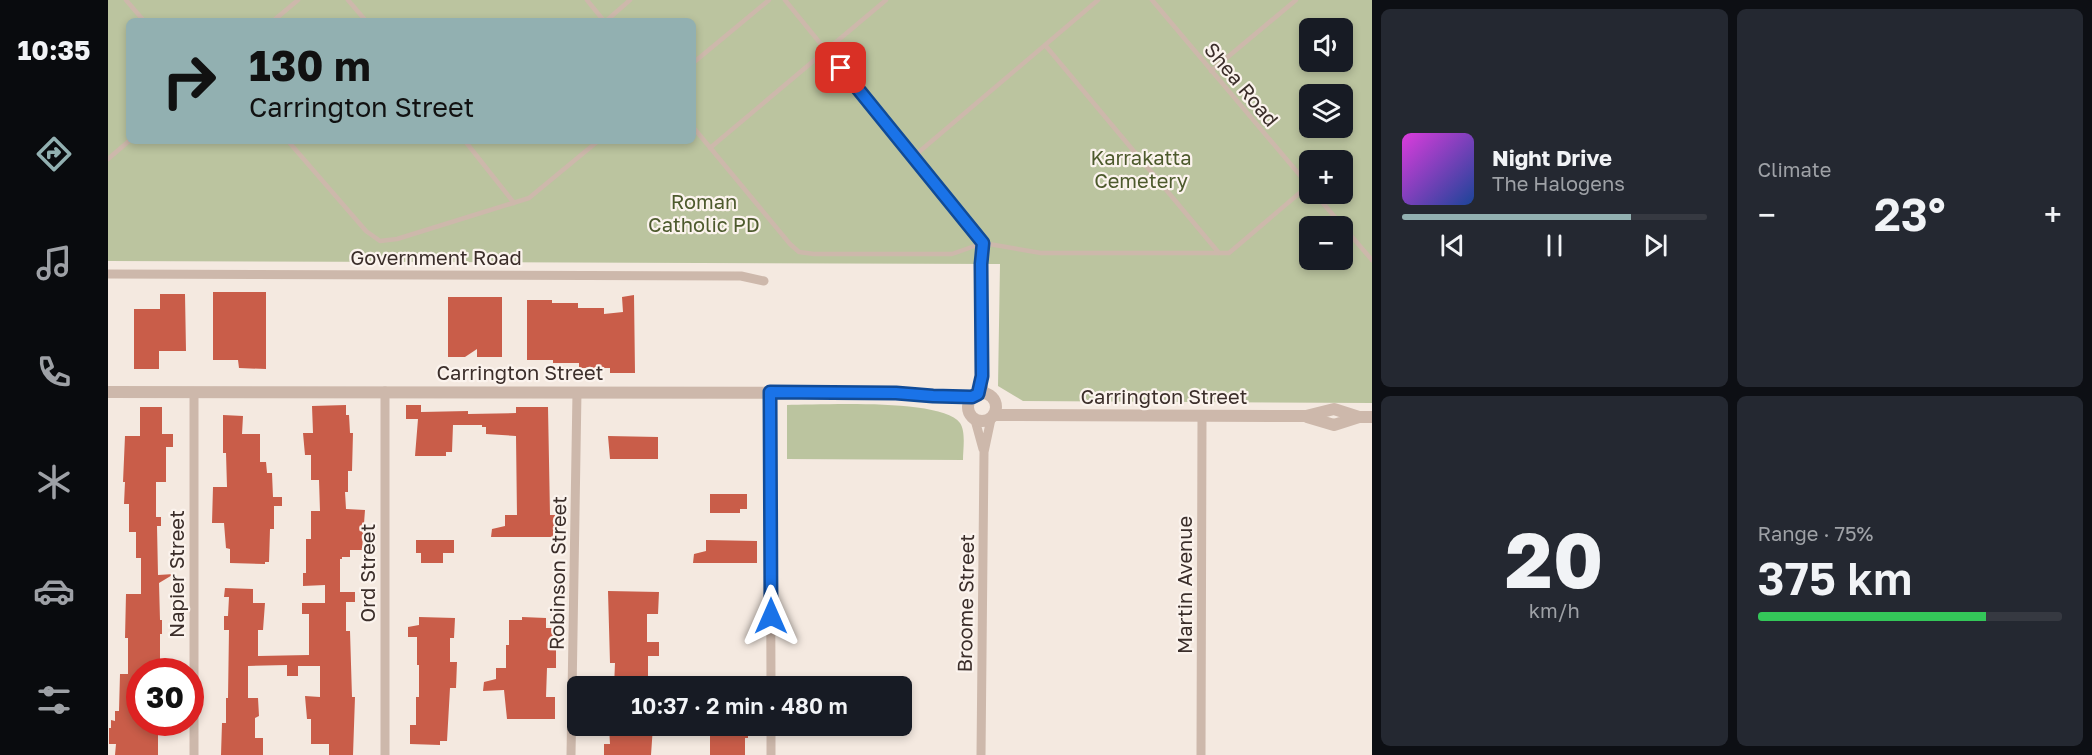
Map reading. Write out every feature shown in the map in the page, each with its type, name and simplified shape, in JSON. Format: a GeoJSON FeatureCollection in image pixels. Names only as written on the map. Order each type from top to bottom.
{"type":"FeatureCollection","features":[{"type":"Feature","properties":{"kind":"street","name":"Government Road"},"geometry":{"type":"LineString","coordinates":[[108,274],[741,276],[764,281]]}},
{"type":"Feature","properties":{"kind":"street","name":"Carrington Street"},"geometry":{"type":"LineString","coordinates":[[108,392],[770,392],[980,395]]}},
{"type":"Feature","properties":{"kind":"street","name":"Napier Street"},"geometry":{"type":"LineString","coordinates":[[194,392],[194,755]]}},
{"type":"Feature","properties":{"kind":"street","name":"Ord Street"},"geometry":{"type":"LineString","coordinates":[[385,392],[385,755]]}},
{"type":"Feature","properties":{"kind":"street","name":"Robinson Street"},"geometry":{"type":"LineString","coordinates":[[572,755],[578,392]]}},
{"type":"Feature","properties":{"kind":"street"},"geometry":{"type":"LineString","coordinates":[[770,392],[771,676]]}},
{"type":"Feature","properties":{"kind":"street"},"geometry":{"type":"LineString","coordinates":[[980,395],[995,401],[993,413],[983,422],[971,415],[968,403],[980,395]]}},
{"type":"Feature","properties":{"kind":"street","name":"Carrington Street"},"geometry":{"type":"LineString","coordinates":[[933,396],[971,415]]}},
{"type":"Feature","properties":{"kind":"street","name":"Carrington Street"},"geometry":{"type":"LineString","coordinates":[[993,413],[1306,416],[1334,409],[1366,417]]}},
{"type":"Feature","properties":{"kind":"street","name":"Broome Street"},"geometry":{"type":"LineString","coordinates":[[981,755],[984,452],[993,413]]}},
{"type":"Feature","properties":{"kind":"street","name":"Broome Street"},"geometry":{"type":"LineString","coordinates":[[971,415],[984,452]]}},
{"type":"Feature","properties":{"kind":"street","name":"Martin Avenue"},"geometry":{"type":"LineString","coordinates":[[1201,755],[1202,416]]}},
{"type":"Feature","properties":{"kind":"street"},"geometry":{"type":"LineString","coordinates":[[771,736],[771,755]]}},
{"type":"Feature","properties":{"kind":"lane"},"geometry":{"type":"LineString","coordinates":[[126,0],[141,18]]}},
{"type":"Feature","properties":{"kind":"lane"},"geometry":{"type":"LineString","coordinates":[[277,18],[298,0]]}},
{"type":"Feature","properties":{"kind":"lane"},"geometry":{"type":"LineString","coordinates":[[348,0],[363,18]]}},
{"type":"Feature","properties":{"kind":"lane"},"geometry":{"type":"LineString","coordinates":[[586,0],[602,18]]}},
{"type":"Feature","properties":{"kind":"lane"},"geometry":{"type":"LineString","coordinates":[[609,18],[630,0]]}},
{"type":"Feature","properties":{"kind":"lane"},"geometry":{"type":"LineString","coordinates":[[696,61],[769,0]]}},
{"type":"Feature","properties":{"kind":"lane"},"geometry":{"type":"LineString","coordinates":[[785,0],[983,243],[980,395]]}},
{"type":"Feature","properties":{"kind":"lane"},"geometry":{"type":"LineString","coordinates":[[710,147],[886,0]]}},
{"type":"Feature","properties":{"kind":"lane"},"geometry":{"type":"LineString","coordinates":[[913,157],[1098,0]]}},
{"type":"Feature","properties":{"kind":"lane","name":"Shea Road"},"geometry":{"type":"LineString","coordinates":[[1152,0],[1299,174]]}},
{"type":"Feature","properties":{"kind":"lane"},"geometry":{"type":"LineString","coordinates":[[1211,71],[1296,0]]}},
{"type":"Feature","properties":{"kind":"lane"},"geometry":{"type":"LineString","coordinates":[[1045,45],[1219,253]]}},
{"type":"Feature","properties":{"kind":"lane"},"geometry":{"type":"LineString","coordinates":[[696,131],[790,244],[799,252],[814,254],[952,254],[983,243],[1041,253],[1229,253],[1299,194]]}},
{"type":"Feature","properties":{"kind":"lane"},"geometry":{"type":"LineString","coordinates":[[108,159],[126,144]]}},
{"type":"Feature","properties":{"kind":"lane"},"geometry":{"type":"LineString","coordinates":[[291,144],[366,231],[380,241],[397,239],[529,198],[594,144]]}},
{"type":"Feature","properties":{"kind":"lane"},"geometry":{"type":"LineString","coordinates":[[467,144],[514,203]]}},
{"type":"Feature","properties":{"kind":"lane"},"geometry":{"type":"LineString","coordinates":[[1324,204],[1372,260]]}},
{"type":"Feature","properties":{"kind":"lane"},"geometry":{"type":"LineString","coordinates":[[980,395],[982,376]]}},
{"type":"Feature","properties":{"kind":"green space","name":"Karrakatta Cemetery"},"geometry":{"type":"Polygon","coordinates":[[[108,0],[1372,0],[1372,403],[1023,401],[998,386],[1000,264],[108,261],[108,0]]]}},
{"type":"Feature","properties":{"kind":"green space"},"geometry":{"type":"Polygon","coordinates":[[[787,405],[906,406],[949,415],[962,427],[963,460],[787,459],[787,405]]]}},
{"type":"Feature","properties":{"kind":"building"},"geometry":{"type":"Polygon","coordinates":[[[213,292],[266,292],[266,369],[239,368],[238,360],[213,360],[213,292]]]}},
{"type":"Feature","properties":{"kind":"building"},"geometry":{"type":"Polygon","coordinates":[[[160,294],[185,294],[186,351],[159,351],[159,369],[134,369],[134,309],[160,309],[160,294]]]}},
{"type":"Feature","properties":{"kind":"building"},"geometry":{"type":"Polygon","coordinates":[[[634,295],[635,373],[610,373],[610,368],[579,368],[579,363],[527,360],[527,300],[578,303],[578,308],[604,308],[604,314],[623,312],[622,297],[634,295]]]}},
{"type":"Feature","properties":{"kind":"building"},"geometry":{"type":"Polygon","coordinates":[[[448,297],[502,297],[502,357],[477,357],[477,349],[465,357],[448,357],[448,297]]]}},
{"type":"Feature","properties":{"kind":"building"},"geometry":{"type":"Polygon","coordinates":[[[346,405],[350,433],[353,433],[352,471],[348,471],[348,492],[345,492],[346,509],[365,510],[362,550],[350,550],[350,557],[340,559],[340,592],[355,592],[355,602],[346,602],[346,631],[350,631],[352,697],[355,697],[353,755],[329,755],[329,744],[311,744],[311,719],[307,719],[305,696],[320,697],[320,666],[298,666],[298,676],[287,676],[287,665],[248,666],[248,698],[258,698],[259,716],[255,718],[255,738],[263,738],[263,755],[221,755],[222,723],[226,723],[226,698],[228,698],[229,630],[224,630],[224,616],[228,616],[229,597],[224,597],[225,588],[253,589],[253,603],[265,603],[263,630],[258,630],[258,656],[309,655],[309,614],[302,614],[302,603],[325,603],[325,585],[303,586],[303,573],[306,573],[306,539],[311,539],[311,511],[320,511],[319,480],[311,480],[311,455],[305,455],[303,433],[313,433],[312,406],[346,405]]]}},
{"type":"Feature","properties":{"kind":"building"},"geometry":{"type":"Polygon","coordinates":[[[406,405],[421,405],[421,412],[468,411],[468,414],[516,413],[516,407],[548,407],[550,515],[555,515],[555,537],[491,537],[492,529],[505,526],[505,515],[517,515],[516,436],[486,434],[486,427],[482,425],[453,425],[452,452],[446,452],[446,456],[415,456],[418,419],[406,419],[406,405]]]}},
{"type":"Feature","properties":{"kind":"building"},"geometry":{"type":"Polygon","coordinates":[[[140,407],[162,407],[162,434],[173,434],[173,447],[166,447],[166,482],[156,482],[156,517],[161,517],[161,526],[157,526],[158,575],[174,574],[159,583],[160,620],[162,620],[160,658],[128,658],[128,638],[125,638],[126,594],[141,594],[141,558],[136,558],[136,532],[129,532],[129,504],[124,504],[125,436],[140,436],[140,407]]]}},
{"type":"Feature","properties":{"kind":"building"},"geometry":{"type":"Polygon","coordinates":[[[223,415],[243,416],[242,434],[260,434],[260,462],[266,462],[267,473],[272,473],[273,497],[282,497],[282,506],[274,506],[274,529],[270,529],[269,562],[265,564],[230,563],[230,549],[226,548],[224,523],[212,523],[213,487],[227,487],[226,453],[223,453],[223,415]]]}},
{"type":"Feature","properties":{"kind":"building"},"geometry":{"type":"Polygon","coordinates":[[[608,436],[658,437],[658,459],[610,459],[608,436]]]}},
{"type":"Feature","properties":{"kind":"building"},"geometry":{"type":"Polygon","coordinates":[[[710,494],[747,494],[747,509],[740,509],[740,513],[710,513],[710,494]]]}},
{"type":"Feature","properties":{"kind":"building"},"geometry":{"type":"Polygon","coordinates":[[[416,540],[454,540],[454,553],[443,553],[443,563],[421,563],[421,553],[416,553],[416,540]]]}},
{"type":"Feature","properties":{"kind":"building"},"geometry":{"type":"Polygon","coordinates":[[[706,540],[757,541],[757,563],[693,563],[694,554],[706,551],[706,540]]]}},
{"type":"Feature","properties":{"kind":"building"},"geometry":{"type":"Polygon","coordinates":[[[608,591],[659,592],[658,614],[647,614],[647,642],[659,642],[659,656],[648,656],[648,676],[614,676],[615,663],[610,663],[608,591]]]}},
{"type":"Feature","properties":{"kind":"building"},"geometry":{"type":"Polygon","coordinates":[[[419,617],[455,618],[454,638],[450,638],[450,662],[457,662],[456,688],[450,688],[447,741],[440,741],[440,745],[410,744],[410,725],[416,725],[419,665],[417,665],[417,637],[408,637],[408,627],[419,625],[419,617]]]}},
{"type":"Feature","properties":{"kind":"building"},"geometry":{"type":"Polygon","coordinates":[[[522,617],[546,618],[546,628],[553,628],[556,668],[547,668],[546,697],[555,697],[555,719],[507,719],[504,690],[483,691],[484,682],[496,679],[496,668],[506,668],[509,620],[522,620],[522,617]]]}},
{"type":"Feature","properties":{"kind":"building"},"geometry":{"type":"Polygon","coordinates":[[[120,674],[126,674],[126,736],[158,736],[158,755],[115,755],[116,744],[109,744],[111,720],[115,721],[115,711],[119,711],[120,674]]]}},
{"type":"Feature","properties":{"kind":"building"},"geometry":{"type":"Polygon","coordinates":[[[610,736],[652,736],[651,755],[604,755],[604,744],[610,744],[610,736]]]}},
{"type":"Feature","properties":{"kind":"building"},"geometry":{"type":"Polygon","coordinates":[[[710,736],[748,736],[745,738],[745,755],[710,755],[710,736]]]}},
{"type":"Feature","properties":{"kind":"route"},"geometry":{"type":"LineString","coordinates":[[771,616],[770,392],[896,393],[972,397],[978,394],[982,376],[981,264],[983,243],[841,68]]}},
{"type":"Feature","properties":{"kind":"park label","name":"Roman Catholic PD"},"geometry":{"type":"Point","coordinates":[704,212]}}]}
